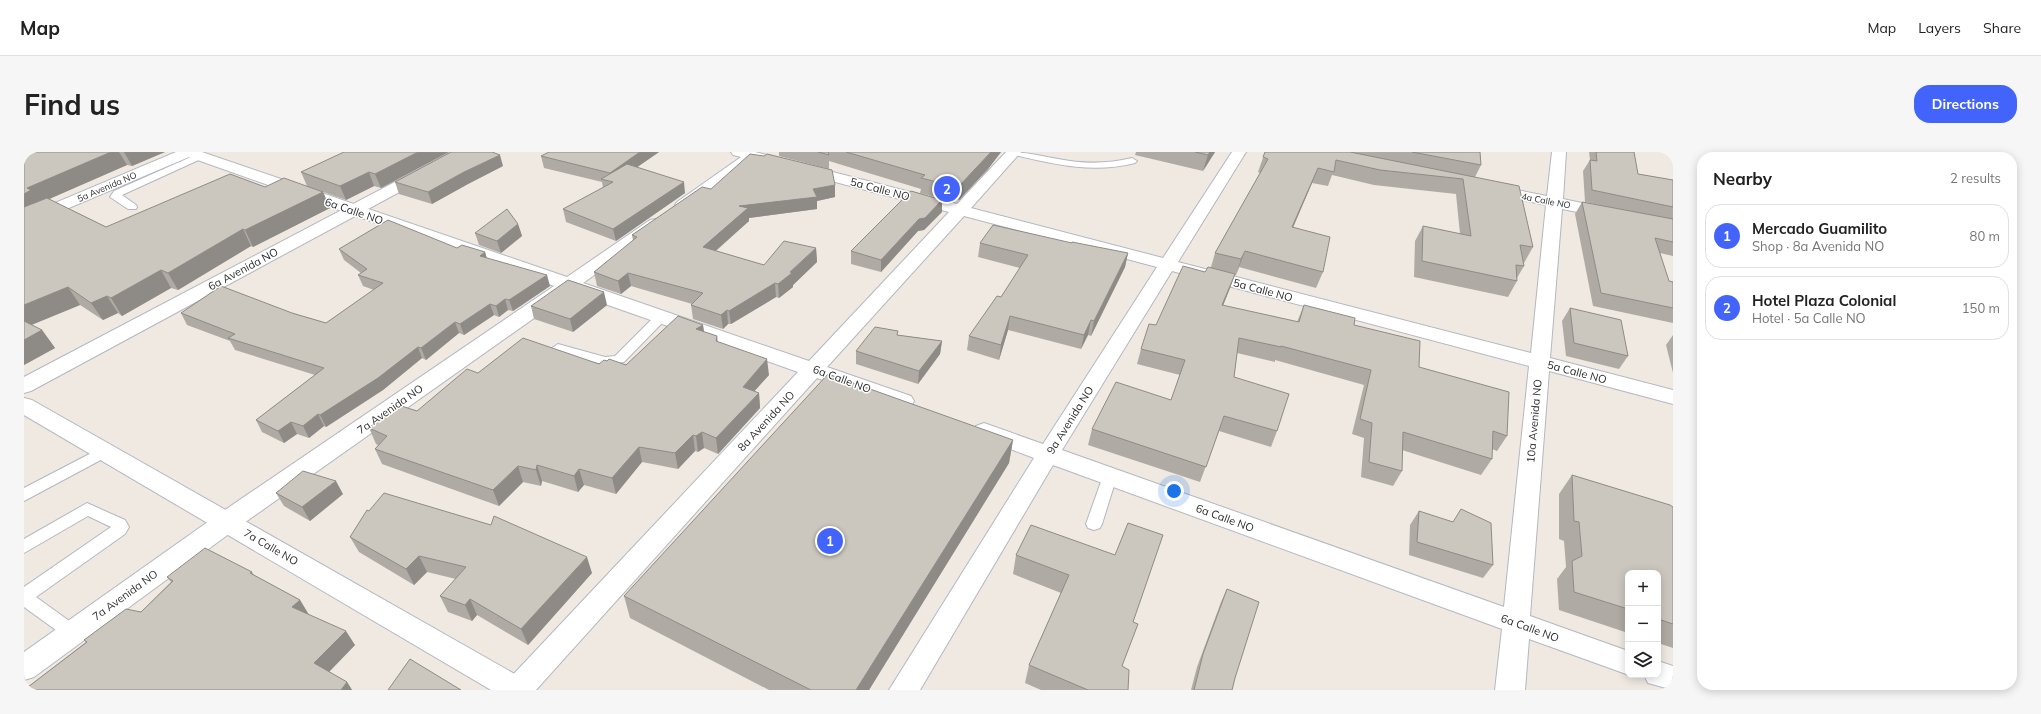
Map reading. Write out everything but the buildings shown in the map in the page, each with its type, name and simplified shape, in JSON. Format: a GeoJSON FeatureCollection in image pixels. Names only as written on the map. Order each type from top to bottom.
{"type":"FeatureCollection","features":[{"type":"Feature","properties":{"kind":"street","name":"6a Avenida NO"},"geometry":{"type":"LineString","coordinates":[[24,386],[463,152]]}},
{"type":"Feature","properties":{"kind":"street","name":"8a Avenida NO"},"geometry":{"type":"LineString","coordinates":[[517,690],[1014,152]]}},
{"type":"Feature","properties":{"kind":"street","name":"9a Avenida NO"},"geometry":{"type":"LineString","coordinates":[[904,690],[1048,454],[1166,265],[1239,152]]}},
{"type":"Feature","properties":{"kind":"street","name":"10a Avenida NO"},"geometry":{"type":"LineString","coordinates":[[1510,690],[1559,152]]}},
{"type":"Feature","properties":{"kind":"street","name":"6a Calle NO"},"geometry":{"type":"LineString","coordinates":[[192,153],[353,210],[571,284],[924,409]]}},
{"type":"Feature","properties":{"kind":"street","name":"5a Avenida NO"},"geometry":{"type":"LineString","coordinates":[[24,222],[192,153]]}},
{"type":"Feature","properties":{"kind":"street","name":"5a Calle NO"},"geometry":{"type":"LineString","coordinates":[[750,153],[1166,265],[1673,397]]}},
{"type":"Feature","properties":{"kind":"street","name":"7a Avenida NO"},"geometry":{"type":"LineString","coordinates":[[24,668],[228,521],[571,284],[750,153]]}},
{"type":"Feature","properties":{"kind":"street","name":"4a Calle NO"},"geometry":{"type":"LineString","coordinates":[[1478,187],[1621,216]]}},
{"type":"Feature","properties":{"kind":"street","name":"7a Calle NO"},"geometry":{"type":"LineString","coordinates":[[24,405],[228,521],[517,690]]}},
{"type":"Feature","properties":{"kind":"street","name":"6a Calle NO"},"geometry":{"type":"LineString","coordinates":[[968,425],[1625,662]]}},
{"type":"Feature","properties":{"kind":"street"},"geometry":{"type":"LineString","coordinates":[[1661,675],[1673,679]]}},
{"type":"Feature","properties":{"kind":"lane"},"geometry":{"type":"LineString","coordinates":[[1014,152],[1043,159],[1095,166],[1115,166],[1132,160]]}},
{"type":"Feature","properties":{"kind":"lane"},"geometry":{"type":"LineString","coordinates":[[132,207],[115,197],[118,193],[192,153]]}},
{"type":"Feature","properties":{"kind":"lane"},"geometry":{"type":"LineString","coordinates":[[558,348],[605,361],[620,359],[662,316]]}},
{"type":"Feature","properties":{"kind":"lane"},"geometry":{"type":"LineString","coordinates":[[24,495],[105,451]]}},
{"type":"Feature","properties":{"kind":"lane"},"geometry":{"type":"LineString","coordinates":[[1094,524],[1110,476]]}},
{"type":"Feature","properties":{"kind":"lane"},"geometry":{"type":"LineString","coordinates":[[24,547],[86,509],[119,524],[121,527],[119,530],[24,597],[73,633]]}},
{"type":"Feature","properties":{"kind":"place","name":"Hotel Plaza Colonial"},"geometry":{"type":"Point","coordinates":[947,189]}},
{"type":"Feature","properties":{"kind":"place","name":"Mercado Guamilito"},"geometry":{"type":"Point","coordinates":[830,541]}}]}
